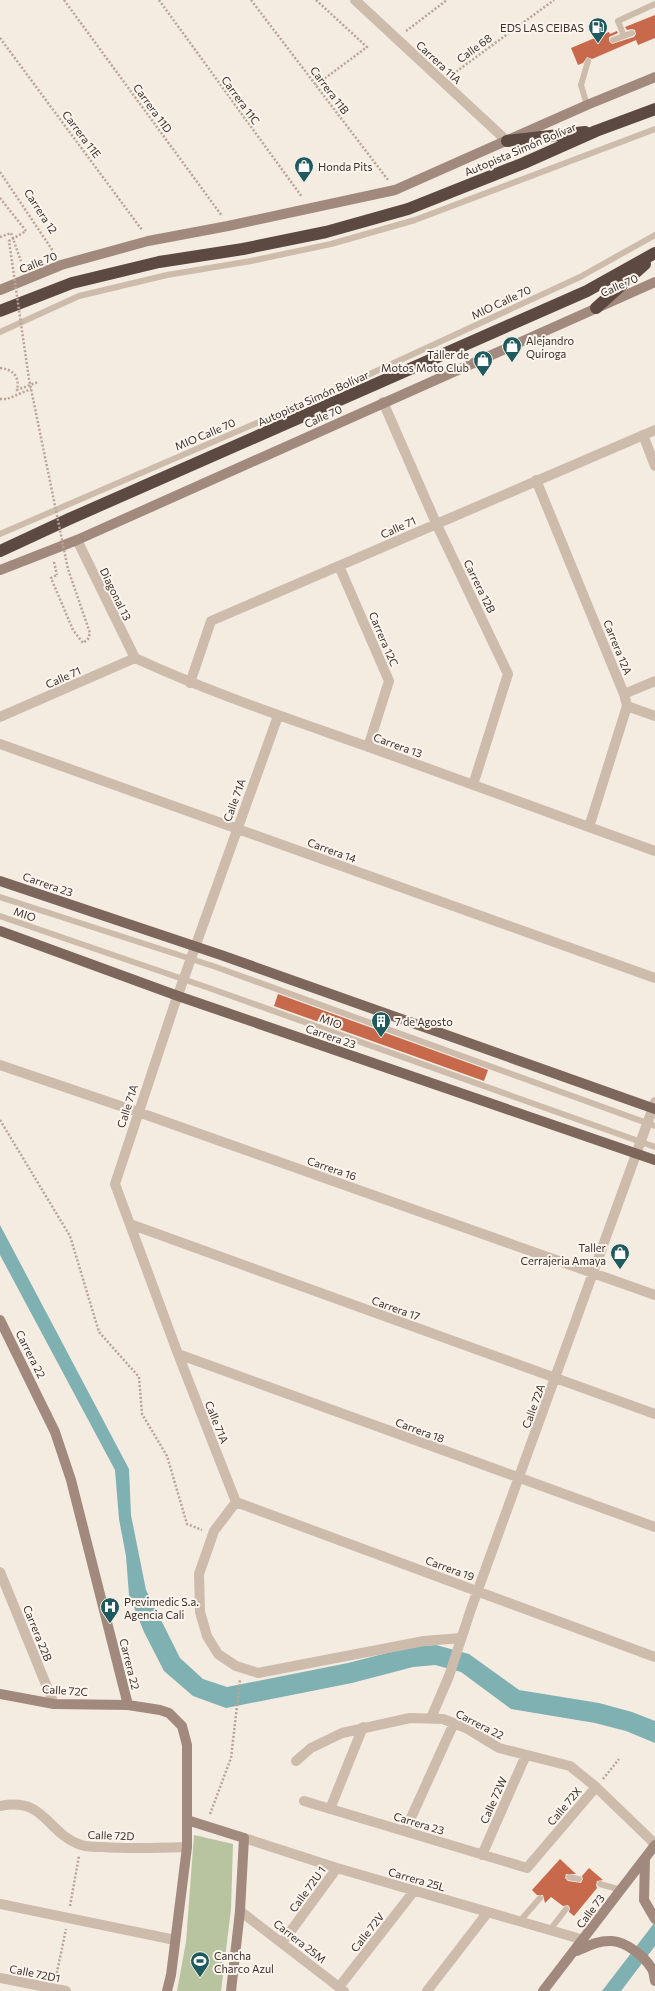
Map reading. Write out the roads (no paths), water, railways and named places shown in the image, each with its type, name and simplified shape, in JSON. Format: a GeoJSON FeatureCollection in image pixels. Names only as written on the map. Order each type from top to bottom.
{"type":"FeatureCollection","features":[{"type":"Feature","properties":{"kind":"highway","name":"Autopista Simón Bolívar"},"geometry":{"type":"LineString","coordinates":[[0,311],[72,283],[159,262],[243,249],[326,232],[408,209],[524,164],[596,131],[655,109]]}},
{"type":"Feature","properties":{"kind":"highway"},"geometry":{"type":"LineString","coordinates":[[506,141],[596,131]]}},
{"type":"Feature","properties":{"kind":"highway"},"geometry":{"type":"LineString","coordinates":[[596,308],[655,254]]}},
{"type":"Feature","properties":{"kind":"highway","name":"Autopista Simón Bolívar"},"geometry":{"type":"LineString","coordinates":[[0,551],[69,519],[587,291],[655,254]]}},
{"type":"Feature","properties":{"kind":"main road","name":"Carrera 23"},"geometry":{"type":"LineString","coordinates":[[0,881],[196,947],[654,1106]]}},
{"type":"Feature","properties":{"kind":"main road","name":"Carrera 23"},"geometry":{"type":"LineString","coordinates":[[0,931],[178,996],[655,1160]]}},
{"type":"Feature","properties":{"kind":"street","name":"Carrera 11A"},"geometry":{"type":"LineString","coordinates":[[355,0],[506,141]]}},
{"type":"Feature","properties":{"kind":"street","name":"Calle 70"},"geometry":{"type":"LineString","coordinates":[[0,290],[61,265],[148,241],[228,226],[395,190],[587,105],[655,77]]}},
{"type":"Feature","properties":{"kind":"street","name":"Calle 70"},"geometry":{"type":"LineString","coordinates":[[0,570],[77,540],[383,402],[655,282]]}},
{"type":"Feature","properties":{"kind":"street","name":"Carrera 12B"},"geometry":{"type":"LineString","coordinates":[[383,402],[436,523],[508,674],[473,785]]}},
{"type":"Feature","properties":{"kind":"street","name":"Calle 71"},"geometry":{"type":"LineString","coordinates":[[190,683],[211,621],[655,430]]}},
{"type":"Feature","properties":{"kind":"street"},"geometry":{"type":"LineString","coordinates":[[643,435],[655,466]]}},
{"type":"Feature","properties":{"kind":"street","name":"Carrera 12A"},"geometry":{"type":"LineString","coordinates":[[536,480],[624,694],[627,706]]}},
{"type":"Feature","properties":{"kind":"street","name":"Diagonal 13"},"geometry":{"type":"LineString","coordinates":[[77,540],[135,658]]}},
{"type":"Feature","properties":{"kind":"street","name":"Carrera 12C"},"geometry":{"type":"LineString","coordinates":[[339,566],[389,681],[368,747]]}},
{"type":"Feature","properties":{"kind":"street","name":"Calle 71"},"geometry":{"type":"LineString","coordinates":[[0,717],[135,658]]}},
{"type":"Feature","properties":{"kind":"street","name":"Carrera 13"},"geometry":{"type":"LineString","coordinates":[[135,658],[190,683],[278,716],[655,851]]}},
{"type":"Feature","properties":{"kind":"street"},"geometry":{"type":"LineString","coordinates":[[624,694],[655,680]]}},
{"type":"Feature","properties":{"kind":"street"},"geometry":{"type":"LineString","coordinates":[[589,827],[627,706],[655,716]]}},
{"type":"Feature","properties":{"kind":"street","name":"Calle 71A"},"geometry":{"type":"LineString","coordinates":[[236,1502],[178,1354],[115,1184],[191,958],[278,716]]}},
{"type":"Feature","properties":{"kind":"street","name":"Carrera 14"},"geometry":{"type":"LineString","coordinates":[[0,744],[655,978]]}},
{"type":"Feature","properties":{"kind":"street","name":"Carrera 16"},"geometry":{"type":"LineString","coordinates":[[0,1065],[138,1112],[655,1295]]}},
{"type":"Feature","properties":{"kind":"street","name":"Calle 72A"},"geometry":{"type":"LineString","coordinates":[[431,1718],[449,1676],[460,1641],[636,1154],[651,1124],[654,1106]]}},
{"type":"Feature","properties":{"kind":"street","name":"Carrera 17"},"geometry":{"type":"LineString","coordinates":[[130,1224],[655,1414]]}},
{"type":"Feature","properties":{"kind":"street","name":"Carrera 22"},"geometry":{"type":"LineString","coordinates":[[0,1320],[55,1432],[71,1480],[128,1705],[165,1712],[177,1719],[182,1726],[187,1745],[187,1847],[167,1991]]}},
{"type":"Feature","properties":{"kind":"street","name":"Carrera 18"},"geometry":{"type":"LineString","coordinates":[[178,1354],[519,1479],[655,1527]]}},
{"type":"Feature","properties":{"kind":"street"},"geometry":{"type":"LineString","coordinates":[[236,1502],[214,1531],[199,1574],[200,1612],[207,1636],[218,1654],[236,1666],[258,1673],[424,1641],[460,1641]]}},
{"type":"Feature","properties":{"kind":"street","name":"Carrera 19"},"geometry":{"type":"LineString","coordinates":[[236,1502],[655,1657]]}},
{"type":"Feature","properties":{"kind":"street","name":"Carrera 22B"},"geometry":{"type":"LineString","coordinates":[[0,1572],[54,1704]]}},
{"type":"Feature","properties":{"kind":"street","name":"Calle 72C"},"geometry":{"type":"LineString","coordinates":[[0,1694],[54,1704],[128,1705]]}},
{"type":"Feature","properties":{"kind":"street","name":"Carrera 22"},"geometry":{"type":"LineString","coordinates":[[296,1761],[311,1748],[326,1740],[363,1727],[410,1718],[443,1718],[466,1728],[499,1748],[570,1766],[596,1787],[655,1844]]}},
{"type":"Feature","properties":{"kind":"street"},"geometry":{"type":"LineString","coordinates":[[405,1831],[454,1723]]}},
{"type":"Feature","properties":{"kind":"street"},"geometry":{"type":"LineString","coordinates":[[330,1809],[363,1727]]}},
{"type":"Feature","properties":{"kind":"street","name":"Calle 72W"},"geometry":{"type":"LineString","coordinates":[[482,1855],[526,1756]]}},
{"type":"Feature","properties":{"kind":"street","name":"Calle 72X"},"geometry":{"type":"LineString","coordinates":[[527,1868],[596,1787]]}},
{"type":"Feature","properties":{"kind":"street","name":"Carrera 23"},"geometry":{"type":"LineString","coordinates":[[304,1801],[527,1868]]}},
{"type":"Feature","properties":{"kind":"street","name":"Calle 72D"},"geometry":{"type":"LineString","coordinates":[[0,1806],[23,1804],[36,1810],[64,1836],[81,1846],[128,1848],[187,1847]]}},
{"type":"Feature","properties":{"kind":"street"},"geometry":{"type":"LineString","coordinates":[[187,1820],[244,1838],[240,1911],[231,1991]]}},
{"type":"Feature","properties":{"kind":"street","name":"Carrera 25L"},"geometry":{"type":"LineString","coordinates":[[244,1838],[414,1891],[589,1941]]}},
{"type":"Feature","properties":{"kind":"street","name":"Calle 73"},"geometry":{"type":"LineString","coordinates":[[543,1991],[573,1953],[589,1941],[620,1890],[655,1844]]}},
{"type":"Feature","properties":{"kind":"street"},"geometry":{"type":"LineString","coordinates":[[645,1859],[643,1884],[644,1900],[655,1919]]}},
{"type":"Feature","properties":{"kind":"street","name":"Calle 72U 1"},"geometry":{"type":"LineString","coordinates":[[282,1943],[337,1868]]}},
{"type":"Feature","properties":{"kind":"street","name":"Calle 72V"},"geometry":{"type":"LineString","coordinates":[[342,1989],[414,1891]]}},
{"type":"Feature","properties":{"kind":"street"},"geometry":{"type":"LineString","coordinates":[[0,1904],[175,1940]]}},
{"type":"Feature","properties":{"kind":"street","name":"Carrera 25M"},"geometry":{"type":"LineString","coordinates":[[240,1911],[342,1989]]}},
{"type":"Feature","properties":{"kind":"street"},"geometry":{"type":"LineString","coordinates":[[427,1991],[488,1912]]}},
{"type":"Feature","properties":{"kind":"street"},"geometry":{"type":"LineString","coordinates":[[589,1941],[613,1941],[628,1946],[646,1961],[653,1970],[655,1981]]}},
{"type":"Feature","properties":{"kind":"street","name":"Calle 72D1"},"geometry":{"type":"LineString","coordinates":[[0,1978],[66,1991]]}},
{"type":"Feature","properties":{"kind":"lane"},"geometry":{"type":"LineString","coordinates":[[624,36],[618,21],[655,4]]}},
{"type":"Feature","properties":{"kind":"lane"},"geometry":{"type":"LineString","coordinates":[[613,40],[632,33]]}},
{"type":"Feature","properties":{"kind":"lane"},"geometry":{"type":"LineString","coordinates":[[587,105],[581,85],[588,61]]}},
{"type":"Feature","properties":{"kind":"lane"},"geometry":{"type":"LineString","coordinates":[[0,332],[79,296],[167,276],[251,261],[331,244],[415,220],[655,129]]}},
{"type":"Feature","properties":{"kind":"lane","name":"MIO Calle 70"},"geometry":{"type":"LineString","coordinates":[[0,534],[370,374],[580,276],[655,235]]}},
{"type":"Feature","properties":{"kind":"lane","name":"MIO"},"geometry":{"type":"LineString","coordinates":[[0,897],[191,958],[651,1124]]}},
{"type":"Feature","properties":{"kind":"lane","name":"MIO"},"geometry":{"type":"LineString","coordinates":[[0,916],[184,979],[655,1147]]}},
{"type":"Feature","properties":{"kind":"lane"},"geometry":{"type":"LineString","coordinates":[[569,1877],[579,1879]]}},
{"type":"Feature","properties":{"kind":"lane"},"geometry":{"type":"LineString","coordinates":[[600,1884],[620,1890]]}},
{"type":"Feature","properties":{"kind":"lane"},"geometry":{"type":"LineString","coordinates":[[520,1921],[540,1898]]}},
{"type":"Feature","properties":{"kind":"lane"},"geometry":{"type":"LineString","coordinates":[[550,1930],[566,1909]]}},
{"type":"Feature","properties":{"kind":"water"},"geometry":{"type":"Polygon","coordinates":[[[0,1225],[129,1469],[131,1515],[146,1590],[180,1658],[203,1679],[227,1687],[348,1663],[410,1647],[436,1645],[469,1654],[519,1690],[599,1703],[632,1712],[655,1721],[655,1743],[626,1731],[595,1723],[511,1709],[461,1672],[435,1665],[413,1667],[352,1683],[226,1708],[193,1696],[164,1671],[144,1632],[129,1595],[126,1556],[119,1519],[115,1470],[0,1255],[0,1225]]]}},
{"type":"Feature","properties":{"kind":"water"},"geometry":{"type":"Polygon","coordinates":[[[655,1922],[655,1946],[621,1991],[602,1991],[655,1922]]]}},
{"type":"Feature","properties":{"kind":"place","name":"EDS LAS CEIBAS"},"geometry":{"type":"Point","coordinates":[598,44]}},
{"type":"Feature","properties":{"kind":"place","name":"Honda Pits"},"geometry":{"type":"Point","coordinates":[304,183]}},
{"type":"Feature","properties":{"kind":"place","name":"Alejandro Quiroga"},"geometry":{"type":"Point","coordinates":[512,363]}},
{"type":"Feature","properties":{"kind":"place","name":"Taller de Motos Moto Club"},"geometry":{"type":"Point","coordinates":[483,377]}},
{"type":"Feature","properties":{"kind":"place","name":"7 de Agosto"},"geometry":{"type":"Point","coordinates":[381,1038]}},
{"type":"Feature","properties":{"kind":"place","name":"Taller Cerrajeria Amaya"},"geometry":{"type":"Point","coordinates":[620,1270]}},
{"type":"Feature","properties":{"kind":"place","name":"Previmedic S.a. Agencia Cali"},"geometry":{"type":"Point","coordinates":[110,1624]}},
{"type":"Feature","properties":{"kind":"place","name":"Cancha Charco Azul"},"geometry":{"type":"Point","coordinates":[200,1978]}}]}
